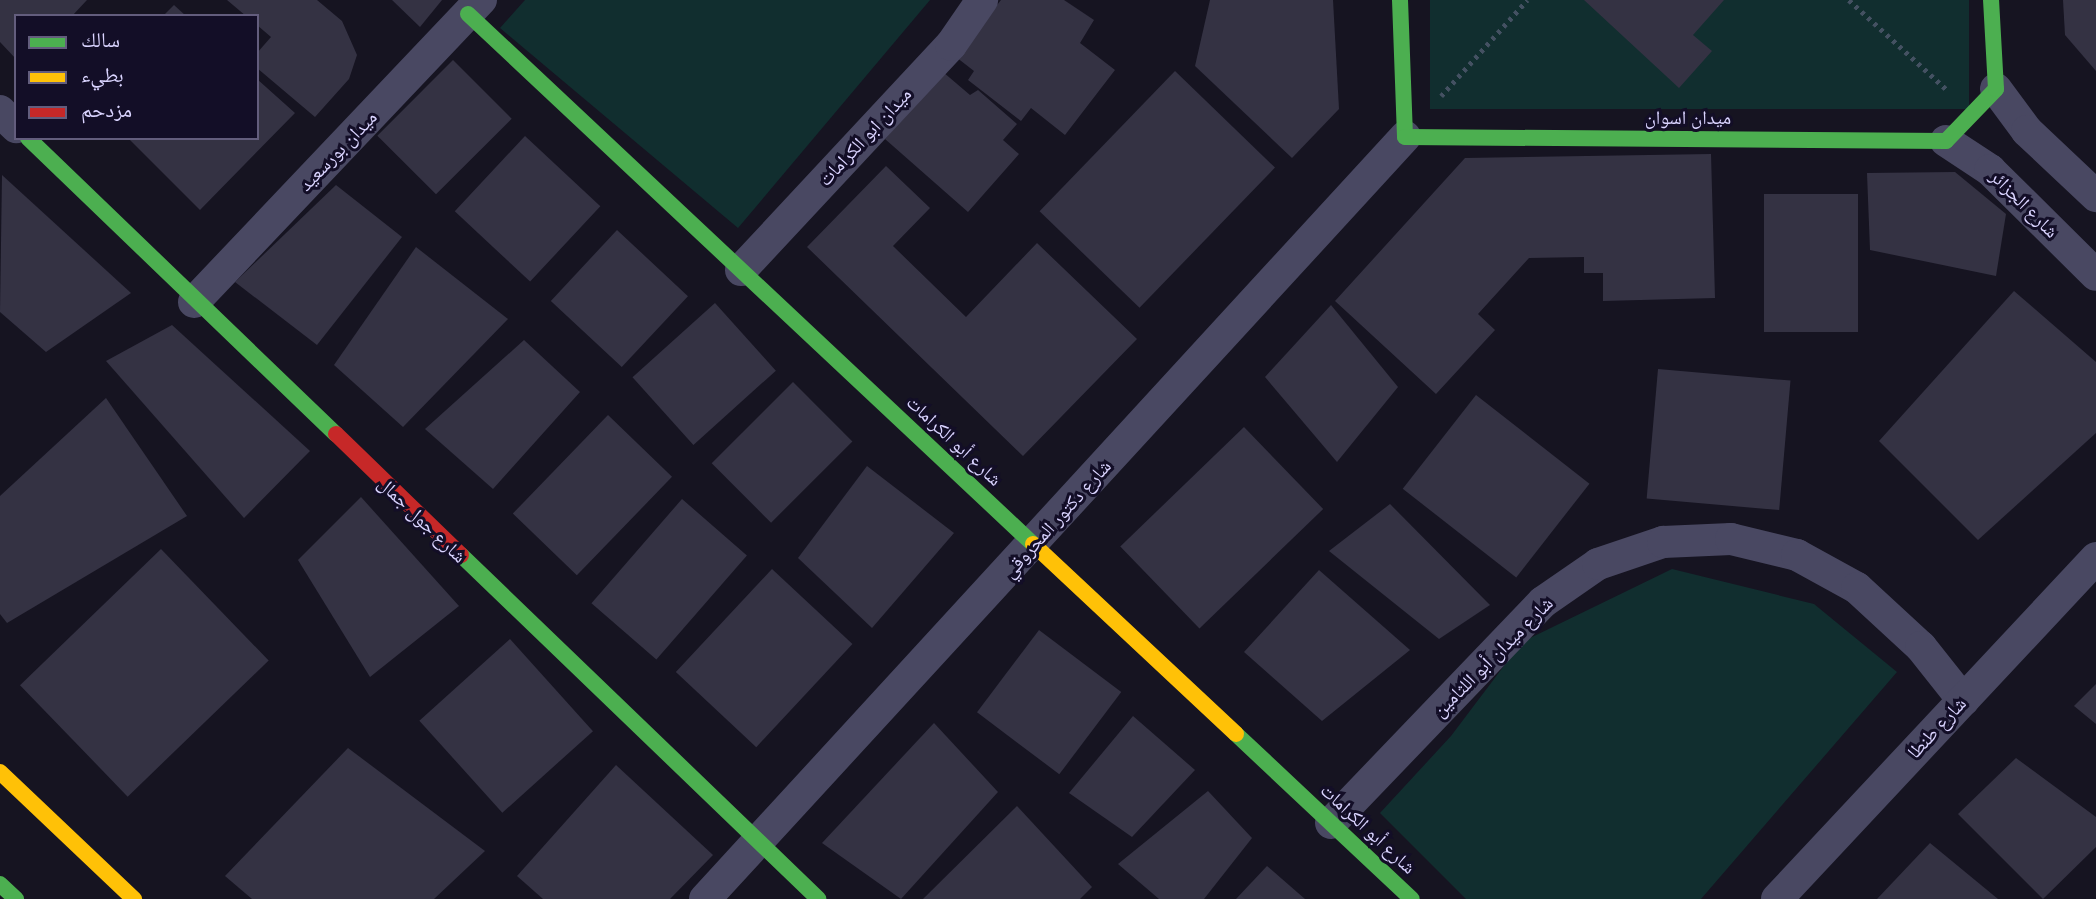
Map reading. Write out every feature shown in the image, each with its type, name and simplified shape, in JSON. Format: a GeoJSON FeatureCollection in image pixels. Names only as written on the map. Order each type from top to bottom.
{"type":"FeatureCollection","features":[{"type":"Feature","properties":{"kind":"street","name":"ميدان ابو الكرامات"},"geometry":{"type":"LineString","coordinates":[[741,270],[951,45],[982,0]]}},
{"type":"Feature","properties":{"kind":"street"},"geometry":{"type":"LineString","coordinates":[[1400,0],[1405,137]]}},
{"type":"Feature","properties":{"kind":"street"},"geometry":{"type":"LineString","coordinates":[[1991,0],[1996,89],[2028,131],[2096,196]]}},
{"type":"Feature","properties":{"kind":"street","name":"شارع أبو الكرامات"},"geometry":{"type":"LineString","coordinates":[[475,7],[741,270],[1412,899]]}},
{"type":"Feature","properties":{"kind":"street","name":"ميدان بورسعيد"},"geometry":{"type":"LineString","coordinates":[[194,302],[475,7]]}},
{"type":"Feature","properties":{"kind":"street"},"geometry":{"type":"LineString","coordinates":[[1946,141],[1996,89]]}},
{"type":"Feature","properties":{"kind":"street"},"geometry":{"type":"LineString","coordinates":[[0,111],[14,125]]}},
{"type":"Feature","properties":{"kind":"street","name":"ميدان اسوان"},"geometry":{"type":"LineString","coordinates":[[1405,137],[1946,141]]}},
{"type":"Feature","properties":{"kind":"street","name":"شارع دكتور المحروقي"},"geometry":{"type":"LineString","coordinates":[[705,899],[1034,545],[1405,137]]}},
{"type":"Feature","properties":{"kind":"street","name":"شارع جول جمال"},"geometry":{"type":"LineString","coordinates":[[30,140],[194,302],[819,899]]}},
{"type":"Feature","properties":{"kind":"street","name":"شارع الجزائر"},"geometry":{"type":"LineString","coordinates":[[1946,141],[1990,170],[2096,275]]}},
{"type":"Feature","properties":{"kind":"street","name":"شارع ميدان أبو اللثامين"},"geometry":{"type":"LineString","coordinates":[[1331,824],[1542,602],[1598,564],[1663,542],[1731,539],[1797,555],[1857,588],[1921,647],[1963,700]]}},
{"type":"Feature","properties":{"kind":"street","name":"شارع طنطا"},"geometry":{"type":"LineString","coordinates":[[1777,899],[2096,558]]}},
{"type":"Feature","properties":{"kind":"street"},"geometry":{"type":"LineString","coordinates":[[0,772],[134,899]]}},
{"type":"Feature","properties":{"kind":"street"},"geometry":{"type":"LineString","coordinates":[[0,884],[16,899]]}},
{"type":"Feature","properties":{"kind":"path"},"geometry":{"type":"LineString","coordinates":[[1405,137],[1527,0]]}},
{"type":"Feature","properties":{"kind":"path"},"geometry":{"type":"LineString","coordinates":[[1849,0],[1973,113]]}},
{"type":"Feature","properties":{"kind":"green space"},"geometry":{"type":"Polygon","coordinates":[[[525,0],[930,0],[738,228],[500,28],[525,0]]]}},
{"type":"Feature","properties":{"kind":"green space"},"geometry":{"type":"Polygon","coordinates":[[[1430,0],[1969,0],[1969,109],[1430,109],[1430,0]]]}},
{"type":"Feature","properties":{"kind":"green space"},"geometry":{"type":"Polygon","coordinates":[[[1672,569],[1814,604],[1897,672],[1701,899],[1466,899],[1380,813],[1451,736],[1522,642],[1672,569]]]}},
{"type":"Feature","properties":{"kind":"building"},"geometry":{"type":"Polygon","coordinates":[[[0,0],[87,0],[74,14],[14,14],[14,57],[0,42],[0,0]]]}},
{"type":"Feature","properties":{"kind":"building"},"geometry":{"type":"Polygon","coordinates":[[[227,0],[317,0],[342,21],[357,55],[349,79],[315,117],[259,70],[259,51],[271,37],[259,27],[259,14],[244,14],[227,0]]]}},
{"type":"Feature","properties":{"kind":"building"},"geometry":{"type":"Polygon","coordinates":[[[392,0],[442,0],[420,27],[392,0]]]}},
{"type":"Feature","properties":{"kind":"building"},"geometry":{"type":"Polygon","coordinates":[[[1001,0],[1064,0],[1094,20],[1080,43],[1115,70],[1065,135],[1031,108],[1021,121],[968,80],[974,71],[956,57],[1001,0]]]}},
{"type":"Feature","properties":{"kind":"building"},"geometry":{"type":"Polygon","coordinates":[[[1210,0],[1333,0],[1339,109],[1292,158],[1195,66],[1210,0]]]}},
{"type":"Feature","properties":{"kind":"building"},"geometry":{"type":"Polygon","coordinates":[[[1584,0],[1724,0],[1693,35],[1712,51],[1679,88],[1584,0]]]}},
{"type":"Feature","properties":{"kind":"building"},"geometry":{"type":"Polygon","coordinates":[[[2063,0],[2096,0],[2096,71],[2065,35],[2063,0]]]}},
{"type":"Feature","properties":{"kind":"building"},"geometry":{"type":"Polygon","coordinates":[[[174,5],[184,14],[165,14],[174,5]]]}},
{"type":"Feature","properties":{"kind":"building"},"geometry":{"type":"Polygon","coordinates":[[[453,60],[512,119],[436,194],[377,136],[453,60]]]}},
{"type":"Feature","properties":{"kind":"building"},"geometry":{"type":"Polygon","coordinates":[[[1175,71],[1275,168],[1140,308],[1040,211],[1175,71]]]}},
{"type":"Feature","properties":{"kind":"building"},"geometry":{"type":"Polygon","coordinates":[[[943,72],[970,95],[978,90],[1017,124],[1003,140],[1019,154],[968,212],[885,139],[943,72]]]}},
{"type":"Feature","properties":{"kind":"building"},"geometry":{"type":"Polygon","coordinates":[[[259,81],[295,113],[200,210],[130,140],[259,140],[259,81]]]}},
{"type":"Feature","properties":{"kind":"building"},"geometry":{"type":"Polygon","coordinates":[[[525,136],[600,206],[530,282],[455,211],[525,136]]]}},
{"type":"Feature","properties":{"kind":"building"},"geometry":{"type":"Polygon","coordinates":[[[1711,154],[1715,298],[1603,301],[1603,273],[1584,273],[1584,257],[1529,258],[1478,314],[1495,330],[1436,394],[1335,301],[1465,158],[1711,154]]]}},
{"type":"Feature","properties":{"kind":"building"},"geometry":{"type":"Polygon","coordinates":[[[886,166],[930,208],[893,246],[966,317],[1037,243],[1137,339],[1023,456],[807,247],[886,166]]]}},
{"type":"Feature","properties":{"kind":"building"},"geometry":{"type":"Polygon","coordinates":[[[1955,172],[2006,214],[1996,276],[1870,250],[1867,173],[1955,172]]]}},
{"type":"Feature","properties":{"kind":"building"},"geometry":{"type":"Polygon","coordinates":[[[2,175],[131,293],[46,352],[0,312],[2,175]]]}},
{"type":"Feature","properties":{"kind":"building"},"geometry":{"type":"Polygon","coordinates":[[[336,185],[402,237],[317,345],[235,282],[336,185]]]}},
{"type":"Feature","properties":{"kind":"building"},"geometry":{"type":"Polygon","coordinates":[[[1764,194],[1858,194],[1858,332],[1764,332],[1764,194]]]}},
{"type":"Feature","properties":{"kind":"building"},"geometry":{"type":"Polygon","coordinates":[[[617,230],[688,296],[622,367],[551,301],[617,230]]]}},
{"type":"Feature","properties":{"kind":"building"},"geometry":{"type":"Polygon","coordinates":[[[416,247],[508,319],[403,427],[334,365],[416,247]]]}},
{"type":"Feature","properties":{"kind":"building"},"geometry":{"type":"Polygon","coordinates":[[[2014,291],[2096,362],[2096,433],[1978,540],[1879,441],[2014,291]]]}},
{"type":"Feature","properties":{"kind":"building"},"geometry":{"type":"Polygon","coordinates":[[[715,303],[776,371],[693,445],[633,377],[715,303]]]}},
{"type":"Feature","properties":{"kind":"building"},"geometry":{"type":"Polygon","coordinates":[[[1331,305],[1398,387],[1337,462],[1265,377],[1331,305]]]}},
{"type":"Feature","properties":{"kind":"building"},"geometry":{"type":"Polygon","coordinates":[[[172,325],[310,451],[244,518],[106,361],[172,325]]]}},
{"type":"Feature","properties":{"kind":"building"},"geometry":{"type":"Polygon","coordinates":[[[524,340],[580,392],[493,489],[425,429],[524,340]]]}},
{"type":"Feature","properties":{"kind":"building"},"geometry":{"type":"Polygon","coordinates":[[[1658,369],[1790,381],[1779,510],[1647,499],[1658,369]]]}},
{"type":"Feature","properties":{"kind":"building"},"geometry":{"type":"Polygon","coordinates":[[[793,382],[852,441],[771,523],[712,463],[793,382]]]}},
{"type":"Feature","properties":{"kind":"building"},"geometry":{"type":"Polygon","coordinates":[[[1476,395],[1589,484],[1516,577],[1403,489],[1476,395]]]}},
{"type":"Feature","properties":{"kind":"building"},"geometry":{"type":"Polygon","coordinates":[[[106,398],[187,516],[7,623],[0,614],[0,496],[106,398]]]}},
{"type":"Feature","properties":{"kind":"building"},"geometry":{"type":"Polygon","coordinates":[[[608,415],[672,477],[577,575],[513,514],[608,415]]]}},
{"type":"Feature","properties":{"kind":"building"},"geometry":{"type":"Polygon","coordinates":[[[1244,427],[1323,509],[1199,628],[1120,546],[1244,427]]]}},
{"type":"Feature","properties":{"kind":"building"},"geometry":{"type":"Polygon","coordinates":[[[867,466],[954,533],[872,628],[798,558],[867,466]]]}},
{"type":"Feature","properties":{"kind":"building"},"geometry":{"type":"Polygon","coordinates":[[[361,497],[459,606],[370,677],[298,560],[361,497]]]}},
{"type":"Feature","properties":{"kind":"building"},"geometry":{"type":"Polygon","coordinates":[[[682,499],[747,555],[656,660],[591,603],[682,499]]]}},
{"type":"Feature","properties":{"kind":"building"},"geometry":{"type":"Polygon","coordinates":[[[1390,504],[1490,605],[1439,639],[1329,551],[1390,504]]]}},
{"type":"Feature","properties":{"kind":"building"},"geometry":{"type":"Polygon","coordinates":[[[161,549],[269,660],[128,797],[20,685],[161,549]]]}},
{"type":"Feature","properties":{"kind":"building"},"geometry":{"type":"Polygon","coordinates":[[[772,569],[852,644],[756,747],[676,672],[772,569]]]}},
{"type":"Feature","properties":{"kind":"building"},"geometry":{"type":"Polygon","coordinates":[[[1319,570],[1410,650],[1322,721],[1244,652],[1319,570]]]}},
{"type":"Feature","properties":{"kind":"building"},"geometry":{"type":"Polygon","coordinates":[[[1039,630],[1121,692],[1059,774],[977,712],[1039,630]]]}},
{"type":"Feature","properties":{"kind":"building"},"geometry":{"type":"Polygon","coordinates":[[[510,639],[593,731],[502,813],[419,721],[510,639]]]}},
{"type":"Feature","properties":{"kind":"building"},"geometry":{"type":"Polygon","coordinates":[[[2096,684],[2096,724],[2074,706],[2096,684]]]}},
{"type":"Feature","properties":{"kind":"building"},"geometry":{"type":"Polygon","coordinates":[[[1133,716],[1195,770],[1132,837],[1069,793],[1133,716]]]}},
{"type":"Feature","properties":{"kind":"building"},"geometry":{"type":"Polygon","coordinates":[[[934,723],[998,792],[901,899],[822,843],[934,723]]]}},
{"type":"Feature","properties":{"kind":"building"},"geometry":{"type":"Polygon","coordinates":[[[348,748],[485,851],[434,899],[252,899],[225,876],[348,748]]]}},
{"type":"Feature","properties":{"kind":"building"},"geometry":{"type":"Polygon","coordinates":[[[2016,758],[2096,817],[2096,847],[2043,899],[1958,814],[2016,758]]]}},
{"type":"Feature","properties":{"kind":"building"},"geometry":{"type":"Polygon","coordinates":[[[616,765],[713,855],[670,899],[543,899],[517,876],[616,765]]]}},
{"type":"Feature","properties":{"kind":"building"},"geometry":{"type":"Polygon","coordinates":[[[1208,791],[1252,838],[1204,899],[1159,899],[1118,864],[1208,791]]]}},
{"type":"Feature","properties":{"kind":"building"},"geometry":{"type":"Polygon","coordinates":[[[1017,806],[1092,887],[1080,899],[923,899],[1017,806]]]}},
{"type":"Feature","properties":{"kind":"building"},"geometry":{"type":"Polygon","coordinates":[[[1930,843],[1998,899],[1877,899],[1930,843]]]}},
{"type":"Feature","properties":{"kind":"building"},"geometry":{"type":"Polygon","coordinates":[[[1267,866],[1305,899],[1236,899],[1267,866]]]}},
{"type":"Feature","properties":{"kind":"traffic: fast"},"geometry":{"type":"LineString","coordinates":[[1400,0],[1405,137],[1946,141],[1996,89],[1991,0]]}},
{"type":"Feature","properties":{"kind":"traffic: fast"},"geometry":{"type":"LineString","coordinates":[[468,14],[1033,544]]}},
{"type":"Feature","properties":{"kind":"traffic: fast"},"geometry":{"type":"LineString","coordinates":[[30,140],[336,434]]}},
{"type":"Feature","properties":{"kind":"traffic: fast"},"geometry":{"type":"LineString","coordinates":[[461,555],[819,899]]}},
{"type":"Feature","properties":{"kind":"traffic: fast"},"geometry":{"type":"LineString","coordinates":[[1236,734],[1412,899]]}},
{"type":"Feature","properties":{"kind":"traffic: fast"},"geometry":{"type":"LineString","coordinates":[[0,884],[16,899]]}},
{"type":"Feature","properties":{"kind":"traffic: slow"},"geometry":{"type":"LineString","coordinates":[[1033,544],[1236,734]]}},
{"type":"Feature","properties":{"kind":"traffic: slow"},"geometry":{"type":"LineString","coordinates":[[0,772],[134,899]]}},
{"type":"Feature","properties":{"kind":"traffic: jam"},"geometry":{"type":"LineString","coordinates":[[336,434],[461,555]]}}]}
